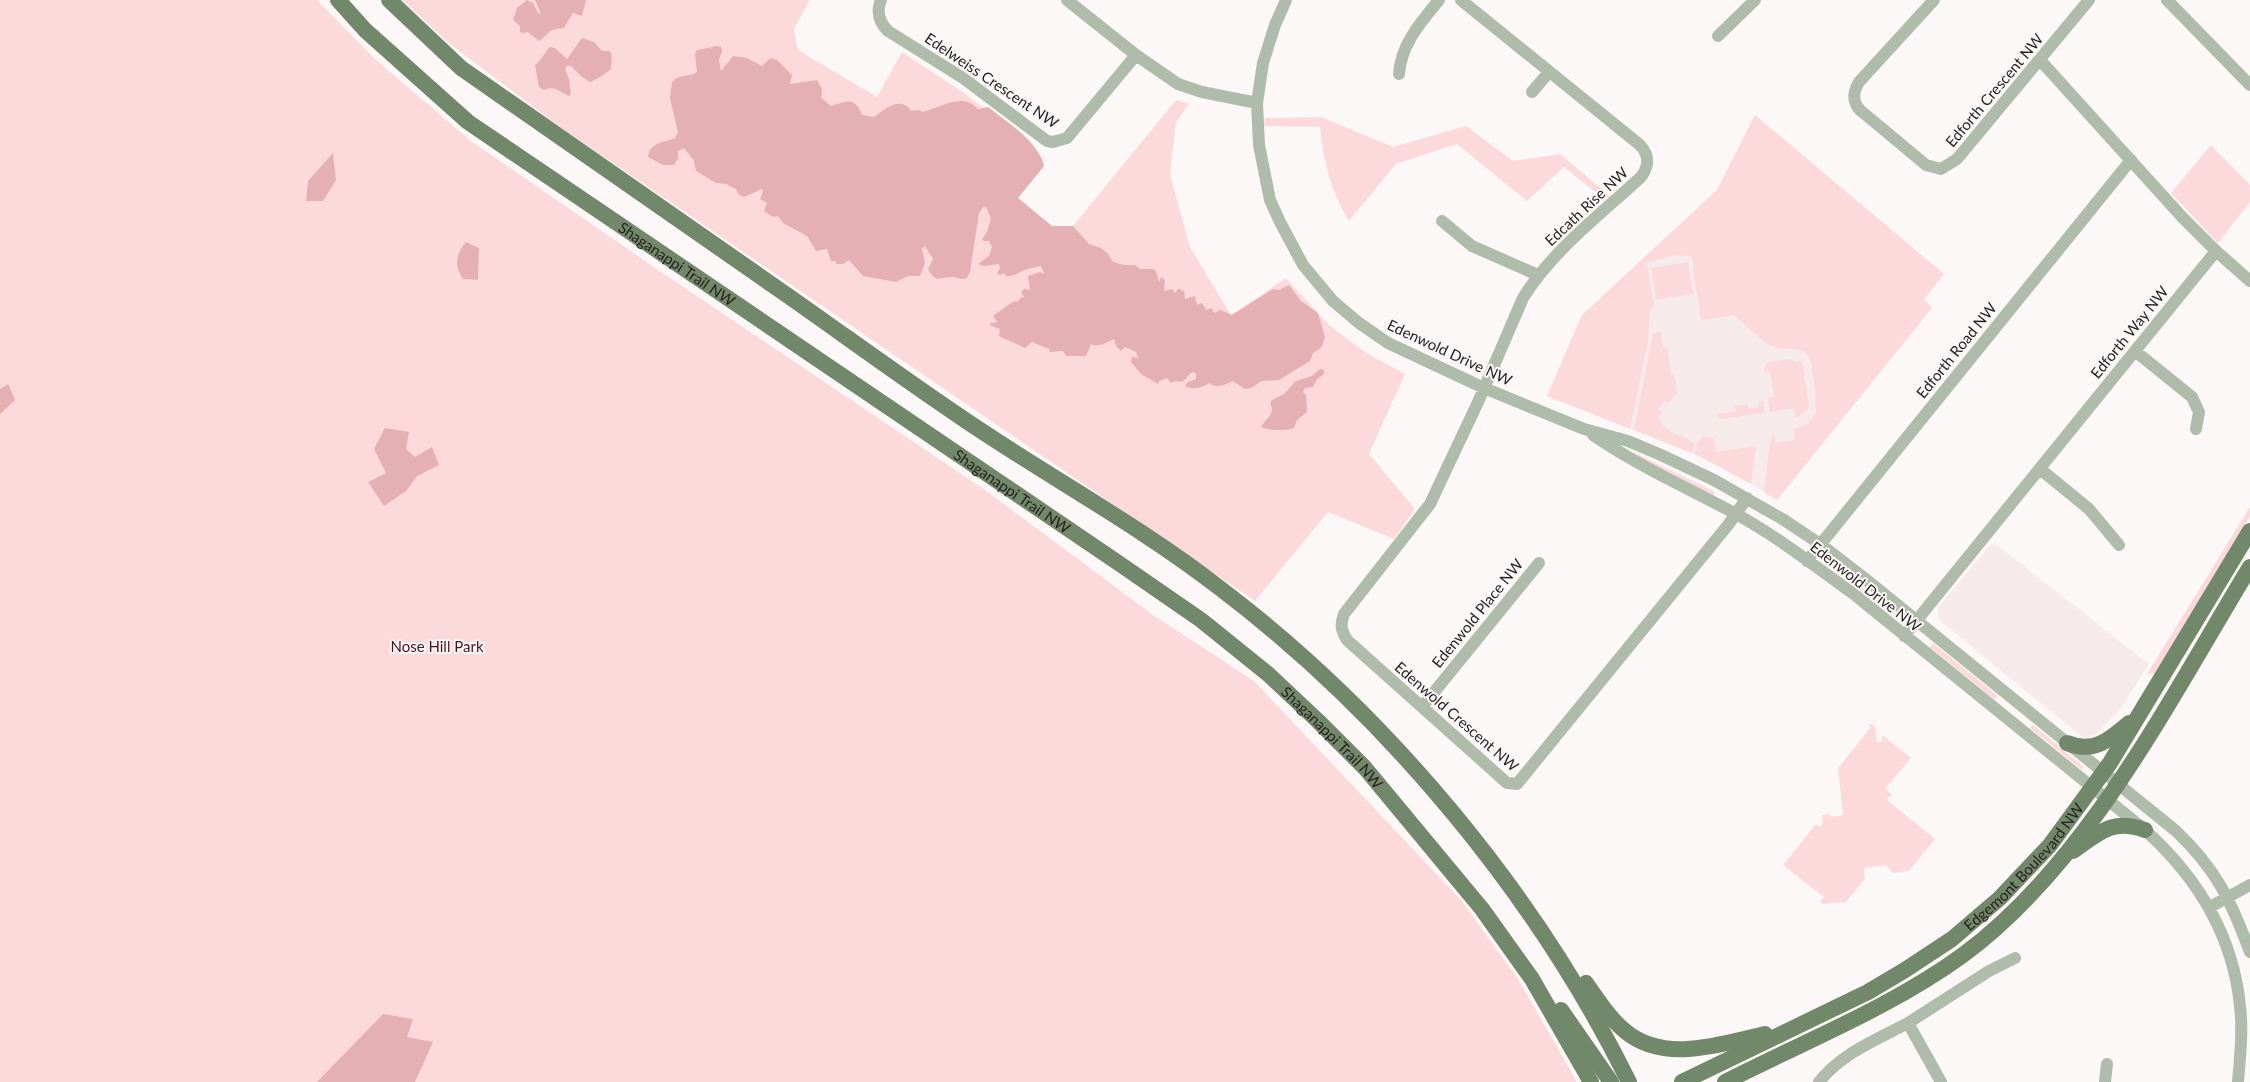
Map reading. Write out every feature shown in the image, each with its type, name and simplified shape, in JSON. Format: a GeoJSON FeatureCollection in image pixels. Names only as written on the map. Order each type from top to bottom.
{"type":"FeatureCollection","features":[{"type":"Feature","properties":{"kind":"main road","name":"Shaganappi Trail NW"},"geometry":{"type":"LineString","coordinates":[[338,0],[365,30],[468,122],[1109,556],[1201,620],[1268,674],[1365,768],[1482,909],[1532,979],[1591,1082]]}},
{"type":"Feature","properties":{"kind":"main road"},"geometry":{"type":"LineString","coordinates":[[389,0],[461,68],[964,420],[1136,530],[1220,588],[1290,646],[1378,728],[1452,811],[1533,920],[1606,1034],[1630,1082]]}},
{"type":"Feature","properties":{"kind":"main road","name":"Edgemont Boulevard NW"},"geometry":{"type":"LineString","coordinates":[[1682,1082],[1868,992],[1952,939],[2000,898],[2034,863],[2064,827],[2103,773],[2250,531]]}},
{"type":"Feature","properties":{"kind":"main road","name":"Edgemont Boulevard NW"},"geometry":{"type":"LineString","coordinates":[[1726,1082],[1876,1009],[1917,986],[1963,955],[2032,893],[2061,859],[2117,784],[2250,566]]}},
{"type":"Feature","properties":{"kind":"main road"},"geometry":{"type":"LineString","coordinates":[[2067,743],[2082,747],[2100,745],[2139,715]]}},
{"type":"Feature","properties":{"kind":"main road"},"geometry":{"type":"LineString","coordinates":[[2061,859],[2114,825],[2131,825],[2145,830]]}},
{"type":"Feature","properties":{"kind":"main road"},"geometry":{"type":"LineString","coordinates":[[1533,920],[1544,925],[1607,1014],[1626,1032],[1645,1044],[1669,1049],[1713,1046],[1792,1028]]}},
{"type":"Feature","properties":{"kind":"main road"},"geometry":{"type":"LineString","coordinates":[[1532,979],[1549,993],[1611,1082]]}},
{"type":"Feature","properties":{"kind":"main road"},"geometry":{"type":"LineString","coordinates":[[1742,1082],[1777,1056]]}},
{"type":"Feature","properties":{"kind":"street","name":"Edelweiss Crescent NW"},"geometry":{"type":"LineString","coordinates":[[882,0],[878,10],[879,18],[888,31],[963,78],[1047,141],[1053,142],[1067,138],[1136,55]]}},
{"type":"Feature","properties":{"kind":"street"},"geometry":{"type":"LineString","coordinates":[[1067,0],[1136,55],[1178,84],[1202,92],[1257,103]]}},
{"type":"Feature","properties":{"kind":"street","name":"Edenwold Drive NW"},"geometry":{"type":"LineString","coordinates":[[1286,0],[1268,44],[1257,103],[1259,145],[1270,200],[1292,247],[1314,279],[1333,301],[1388,343],[1484,388],[1584,430],[1645,448],[1714,480],[1820,544],[2149,808],[2194,848],[2228,897],[2250,952]]}},
{"type":"Feature","properties":{"kind":"street"},"geometry":{"type":"LineString","coordinates":[[1399,74],[1400,63],[1411,36],[1439,0]]}},
{"type":"Feature","properties":{"kind":"street","name":"Edcath Rise NW"},"geometry":{"type":"LineString","coordinates":[[1461,0],[1640,145],[1645,150],[1648,162],[1641,177],[1538,275],[1523,298],[1484,388]]}},
{"type":"Feature","properties":{"kind":"street"},"geometry":{"type":"LineString","coordinates":[[1718,36],[1755,0]]}},
{"type":"Feature","properties":{"kind":"street","name":"Edforth Crescent NW"},"geometry":{"type":"LineString","coordinates":[[1934,0],[1859,82],[1854,90],[1854,99],[1860,110],[1930,167],[1941,169],[1952,165],[2088,0]]}},
{"type":"Feature","properties":{"kind":"street"},"geometry":{"type":"LineString","coordinates":[[2167,0],[2250,85]]}},
{"type":"Feature","properties":{"kind":"street"},"geometry":{"type":"LineString","coordinates":[[2040,60],[2216,251],[2250,281]]}},
{"type":"Feature","properties":{"kind":"street"},"geometry":{"type":"LineString","coordinates":[[1532,92],[1549,72]]}},
{"type":"Feature","properties":{"kind":"street","name":"Edforth Road NW"},"geometry":{"type":"LineString","coordinates":[[1807,560],[2131,160]]}},
{"type":"Feature","properties":{"kind":"street"},"geometry":{"type":"LineString","coordinates":[[1442,221],[1472,246],[1538,275]]}},
{"type":"Feature","properties":{"kind":"street","name":"Edforth Way NW"},"geometry":{"type":"LineString","coordinates":[[1904,636],[2216,251]]}},
{"type":"Feature","properties":{"kind":"street"},"geometry":{"type":"LineString","coordinates":[[2135,351],[2192,397],[2199,412],[2196,429]]}},
{"type":"Feature","properties":{"kind":"street","name":"Edenwold Crescent NW"},"geometry":{"type":"LineString","coordinates":[[1484,388],[1430,504],[1344,614],[1342,631],[1346,640],[1507,783],[1517,784],[1575,716],[1736,514],[1746,498]]}},
{"type":"Feature","properties":{"kind":"street","name":"Edenwold Drive NW"},"geometry":{"type":"LineString","coordinates":[[1584,430],[1622,455],[1736,514],[1770,534],[1807,560],[1855,596],[2145,830],[2175,859],[2210,907],[2230,956],[2240,1007],[2238,1082]]}},
{"type":"Feature","properties":{"kind":"street"},"geometry":{"type":"LineString","coordinates":[[2040,469],[2089,509],[2119,545]]}},
{"type":"Feature","properties":{"kind":"street","name":"Edenwold Place NW"},"geometry":{"type":"LineString","coordinates":[[1422,707],[1539,563]]}},
{"type":"Feature","properties":{"kind":"street"},"geometry":{"type":"LineString","coordinates":[[2210,907],[2250,886]]}},
{"type":"Feature","properties":{"kind":"street"},"geometry":{"type":"LineString","coordinates":[[1819,1082],[1844,1057],[1908,1023],[1989,971],[2015,958]]}},
{"type":"Feature","properties":{"kind":"street"},"geometry":{"type":"LineString","coordinates":[[1908,1023],[1941,1082]]}},
{"type":"Feature","properties":{"kind":"street"},"geometry":{"type":"LineString","coordinates":[[2105,1082],[2107,1064]]}},
{"type":"Feature","properties":{"kind":"shaded area"},"geometry":{"type":"Polygon","coordinates":[[[527,0],[533,3],[538,13],[541,14],[535,0],[586,0],[582,16],[573,13],[564,28],[552,30],[539,41],[528,32],[520,32],[520,26],[513,20],[517,8],[527,0]]]}},
{"type":"Feature","properties":{"kind":"shaded area"},"geometry":{"type":"Polygon","coordinates":[[[582,38],[594,42],[602,51],[610,51],[612,56],[611,69],[590,82],[571,66],[567,66],[565,69],[569,79],[571,94],[569,96],[552,88],[544,90],[539,87],[535,65],[548,49],[550,47],[555,48],[567,59],[582,38]]]}},
{"type":"Feature","properties":{"kind":"shaded area"},"geometry":{"type":"Polygon","coordinates":[[[721,47],[722,51],[719,60],[721,71],[733,56],[747,58],[762,66],[770,58],[777,60],[792,75],[790,84],[817,80],[822,89],[821,98],[831,106],[850,101],[856,105],[862,115],[874,117],[888,107],[898,104],[907,106],[911,111],[919,110],[922,112],[958,101],[965,101],[978,109],[988,107],[1021,133],[1035,148],[1040,157],[1044,166],[1018,198],[1052,226],[1073,226],[1089,244],[1101,248],[1113,262],[1135,265],[1140,269],[1153,269],[1156,271],[1159,282],[1161,277],[1165,280],[1164,291],[1172,289],[1175,293],[1178,289],[1181,289],[1182,292],[1184,290],[1185,299],[1195,296],[1197,305],[1202,303],[1206,310],[1211,308],[1215,313],[1220,310],[1232,315],[1273,289],[1279,290],[1289,285],[1301,301],[1318,313],[1325,337],[1322,347],[1313,353],[1310,361],[1279,380],[1262,381],[1251,388],[1245,389],[1233,381],[1221,386],[1209,383],[1197,388],[1185,386],[1188,382],[1196,379],[1196,374],[1193,372],[1184,381],[1174,381],[1171,383],[1167,378],[1159,381],[1158,384],[1141,374],[1131,362],[1132,357],[1138,358],[1136,352],[1125,347],[1121,351],[1116,346],[1114,339],[1100,345],[1091,344],[1086,356],[1066,356],[1063,351],[1050,352],[1049,349],[1032,342],[1025,348],[999,336],[1000,329],[991,326],[990,323],[997,322],[993,316],[1014,301],[1018,302],[1020,298],[1024,297],[1021,292],[1024,289],[1030,290],[1028,276],[1040,272],[1044,274],[1041,266],[1027,269],[1012,276],[1006,276],[1004,273],[1000,275],[997,273],[1000,268],[999,264],[984,266],[978,264],[989,256],[992,247],[989,241],[982,239],[987,232],[991,218],[986,207],[983,207],[979,213],[970,272],[965,279],[952,277],[938,279],[933,277],[928,269],[933,259],[925,246],[922,249],[925,263],[920,276],[908,276],[896,282],[863,276],[849,260],[843,264],[837,264],[835,261],[831,261],[827,249],[816,251],[807,236],[783,223],[778,216],[773,217],[764,211],[767,203],[760,199],[762,189],[744,197],[738,194],[736,189],[726,184],[716,183],[696,171],[694,161],[684,148],[678,151],[678,158],[674,165],[663,165],[648,157],[651,148],[675,138],[678,132],[670,98],[672,82],[678,77],[697,72],[695,54],[697,50],[721,47]]]}},
{"type":"Feature","properties":{"kind":"shaded area"},"geometry":{"type":"Polygon","coordinates":[[[1755,115],[1944,274],[1924,299],[1932,308],[1777,500],[1740,477],[1701,457],[1547,396],[1582,315],[1717,190],[1755,115]]]}},
{"type":"Feature","properties":{"kind":"shaded area"},"geometry":{"type":"Polygon","coordinates":[[[333,153],[336,180],[323,201],[306,201],[308,181],[333,153]]]}},
{"type":"Feature","properties":{"kind":"shaded area"},"geometry":{"type":"Polygon","coordinates":[[[466,242],[479,248],[478,280],[463,279],[458,269],[458,256],[466,242]]]}},
{"type":"Feature","properties":{"kind":"shaded area"},"geometry":{"type":"Polygon","coordinates":[[[1320,369],[1324,370],[1324,374],[1317,379],[1313,387],[1305,388],[1303,392],[1306,395],[1307,412],[1297,420],[1294,428],[1278,430],[1261,427],[1270,416],[1272,407],[1270,403],[1272,400],[1284,394],[1296,381],[1312,376],[1320,369]]]}},
{"type":"Feature","properties":{"kind":"shaded area"},"geometry":{"type":"Polygon","coordinates":[[[8,384],[15,400],[0,414],[0,389],[8,384]]]}},
{"type":"Feature","properties":{"kind":"shaded area"},"geometry":{"type":"Polygon","coordinates":[[[385,428],[409,432],[406,449],[415,457],[432,447],[439,465],[417,476],[406,491],[384,506],[368,482],[386,473],[374,449],[385,428]]]}},
{"type":"Feature","properties":{"kind":"shaded area"},"geometry":{"type":"Polygon","coordinates":[[[1991,544],[1997,545],[2149,664],[2120,710],[2095,735],[2085,739],[1938,619],[1938,607],[1991,544]]]}},
{"type":"Feature","properties":{"kind":"shaded area"},"geometry":{"type":"Polygon","coordinates":[[[383,1014],[413,1019],[407,1037],[433,1042],[415,1082],[317,1082],[383,1014]]]}},
{"type":"Feature","properties":{"kind":"green space","name":"Nose Hill Park"},"geometry":{"type":"Polygon","coordinates":[[[0,0],[317,0],[376,60],[471,141],[664,274],[985,490],[1153,615],[1254,681],[1461,900],[1518,979],[1577,1082],[0,1082],[0,0]]]}},
{"type":"Feature","properties":{"kind":"green space"},"geometry":{"type":"Polygon","coordinates":[[[402,0],[810,0],[794,29],[798,50],[877,97],[902,52],[964,93],[1015,132],[1043,158],[1044,166],[1018,198],[1052,226],[1073,226],[1176,100],[1189,104],[1176,122],[1170,174],[1190,247],[1231,315],[1286,278],[1329,325],[1365,352],[1405,374],[1369,454],[1415,509],[1394,539],[1328,512],[1255,601],[560,127],[450,44],[402,0]]]}},
{"type":"Feature","properties":{"kind":"green space"},"geometry":{"type":"Polygon","coordinates":[[[1755,115],[1944,274],[1924,299],[1932,308],[1777,500],[1764,492],[1770,442],[1774,434],[1776,443],[1795,440],[1794,429],[1806,425],[1816,413],[1815,388],[1810,358],[1803,351],[1782,349],[1767,343],[1734,315],[1701,320],[1693,270],[1694,265],[1691,256],[1674,255],[1647,263],[1654,306],[1650,311],[1648,341],[1630,429],[1547,396],[1582,315],[1717,190],[1755,115]]]}},
{"type":"Feature","properties":{"kind":"green space"},"geometry":{"type":"Polygon","coordinates":[[[1321,117],[1393,147],[1466,126],[1513,161],[1560,154],[1610,196],[1605,200],[1564,167],[1527,201],[1457,144],[1396,164],[1349,221],[1337,199],[1329,176],[1323,152],[1320,127],[1264,126],[1265,118],[1321,117]]]}},
{"type":"Feature","properties":{"kind":"green space"},"geometry":{"type":"Polygon","coordinates":[[[2211,145],[2250,185],[2250,202],[2218,243],[2171,193],[2211,145]]]}},
{"type":"Feature","properties":{"kind":"green space"},"geometry":{"type":"Polygon","coordinates":[[[1688,262],[1693,294],[1656,300],[1651,268],[1688,262]]]}},
{"type":"Feature","properties":{"kind":"green space"},"geometry":{"type":"Polygon","coordinates":[[[1661,331],[1663,347],[1668,347],[1671,374],[1674,374],[1677,393],[1668,403],[1665,401],[1658,409],[1662,412],[1658,418],[1665,428],[1679,436],[1680,434],[1695,444],[1692,453],[1634,430],[1653,333],[1661,331]]]}},
{"type":"Feature","properties":{"kind":"green space"},"geometry":{"type":"Polygon","coordinates":[[[1789,359],[1797,362],[1802,361],[1809,405],[1807,410],[1796,418],[1794,408],[1770,412],[1768,398],[1774,396],[1770,371],[1764,372],[1766,363],[1789,359]]]}},
{"type":"Feature","properties":{"kind":"green space"},"geometry":{"type":"Polygon","coordinates":[[[1764,401],[1764,413],[1721,419],[1716,414],[1736,412],[1735,406],[1748,404],[1749,409],[1759,407],[1759,402],[1764,401]]]}},
{"type":"Feature","properties":{"kind":"green space"},"geometry":{"type":"Polygon","coordinates":[[[1703,436],[1714,438],[1716,452],[1756,446],[1751,484],[1695,454],[1697,444],[1703,436]]]}},
{"type":"Feature","properties":{"kind":"green space"},"geometry":{"type":"Polygon","coordinates":[[[1633,452],[1715,492],[1713,496],[1633,454],[1633,452]]]}},
{"type":"Feature","properties":{"kind":"green space"},"geometry":{"type":"Polygon","coordinates":[[[2250,507],[2250,517],[2154,674],[2147,674],[2250,507]]]}},
{"type":"Feature","properties":{"kind":"green space"},"geometry":{"type":"Polygon","coordinates":[[[1836,566],[1891,610],[1889,613],[1833,569],[1836,566]]]}},
{"type":"Feature","properties":{"kind":"green space"},"geometry":{"type":"Polygon","coordinates":[[[1933,643],[1998,696],[1995,700],[1930,647],[1933,643]]]}},
{"type":"Feature","properties":{"kind":"green space"},"geometry":{"type":"Polygon","coordinates":[[[1867,723],[1875,726],[1877,742],[1882,741],[1882,735],[1911,758],[1885,789],[1892,794],[1887,800],[1935,839],[1909,871],[1893,873],[1886,865],[1864,868],[1865,879],[1846,902],[1823,904],[1820,902],[1824,897],[1783,865],[1816,824],[1820,827],[1823,823],[1822,815],[1828,814],[1832,817],[1843,815],[1838,768],[1871,727],[1867,723]]]}},
{"type":"Feature","properties":{"kind":"green space"},"geometry":{"type":"Polygon","coordinates":[[[2033,725],[2084,767],[2082,770],[2030,728],[2033,725]]]}}]}
